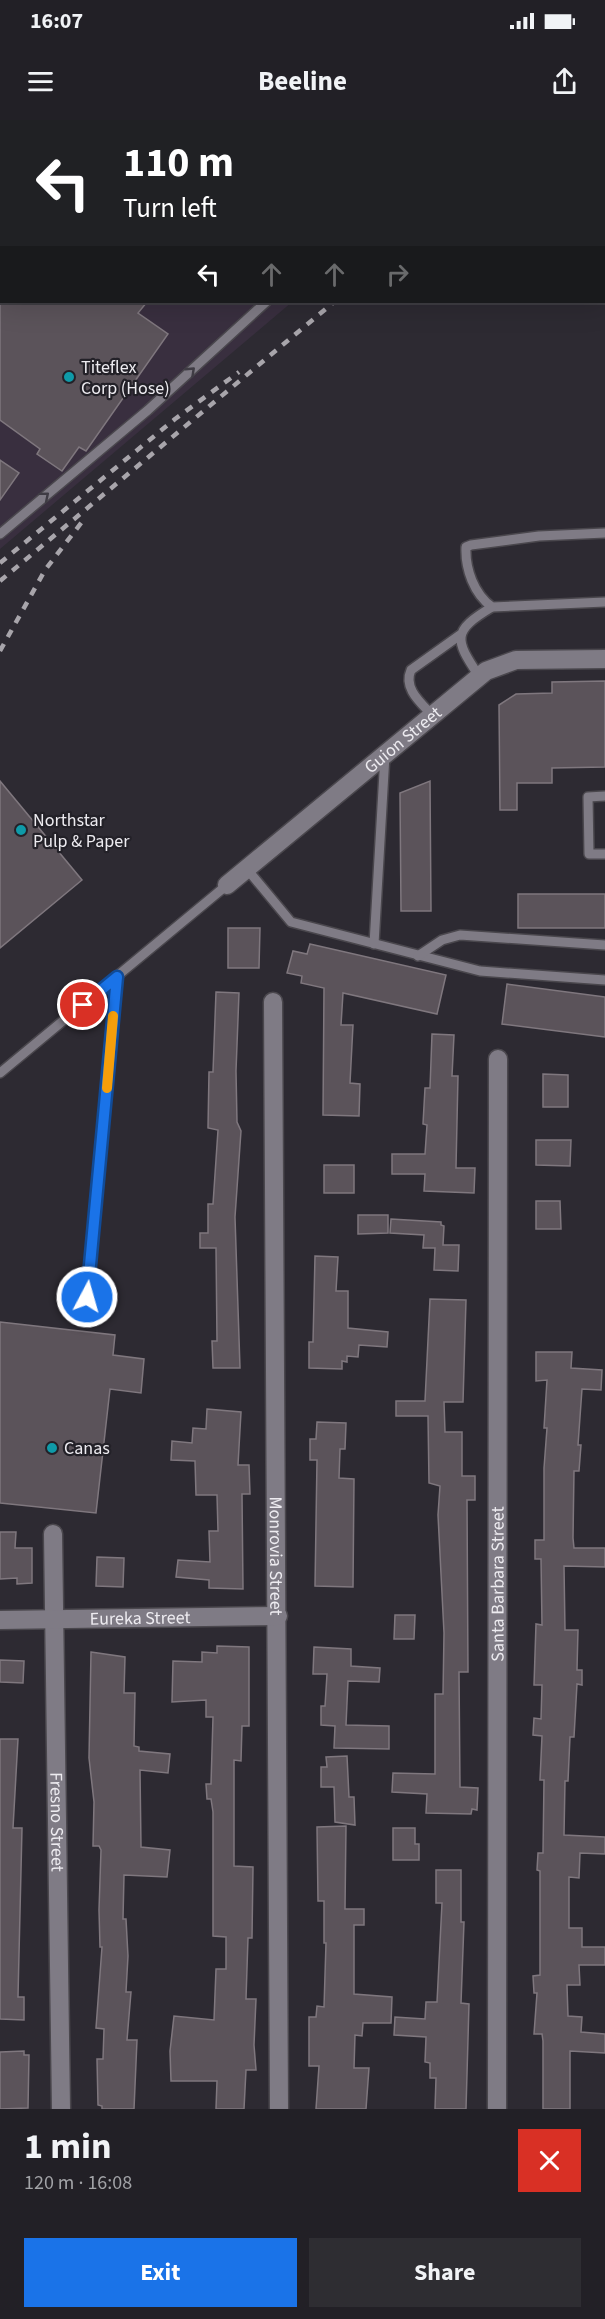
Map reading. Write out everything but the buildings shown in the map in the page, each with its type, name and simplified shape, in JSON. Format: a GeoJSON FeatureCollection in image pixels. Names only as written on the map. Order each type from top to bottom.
{"type":"FeatureCollection","features":[{"type":"Feature","properties":{"kind":"street","name":"Guion Street"},"geometry":{"type":"LineString","coordinates":[[227,885],[486,671],[516,660],[605,659]]}},
{"type":"Feature","properties":{"kind":"street","name":"Monrovia Street"},"geometry":{"type":"LineString","coordinates":[[273,1002],[279,2109]]}},
{"type":"Feature","properties":{"kind":"street","name":"Santa Barbara Street"},"geometry":{"type":"LineString","coordinates":[[498,1059],[498,2109]]}},
{"type":"Feature","properties":{"kind":"street","name":"Fresno Street"},"geometry":{"type":"LineString","coordinates":[[53,1534],[56,1619],[61,2109]]}},
{"type":"Feature","properties":{"kind":"street","name":"Eureka Street"},"geometry":{"type":"LineString","coordinates":[[0,1620],[278,1616]]}},
{"type":"Feature","properties":{"kind":"lane"},"geometry":{"type":"LineString","coordinates":[[0,534],[148,410],[265,303]]}},
{"type":"Feature","properties":{"kind":"lane"},"geometry":{"type":"LineString","coordinates":[[492,607],[476,592],[466,547],[539,536],[605,533]]}},
{"type":"Feature","properties":{"kind":"lane"},"geometry":{"type":"LineString","coordinates":[[479,676],[460,645],[459,635],[462,628],[473,618],[492,607],[605,602]]}},
{"type":"Feature","properties":{"kind":"lane"},"geometry":{"type":"LineString","coordinates":[[432,715],[412,691],[407,678],[411,670],[459,635]]}},
{"type":"Feature","properties":{"kind":"lane"},"geometry":{"type":"LineString","coordinates":[[374,944],[385,754]]}},
{"type":"Feature","properties":{"kind":"lane"},"geometry":{"type":"LineString","coordinates":[[605,796],[588,797],[589,854],[605,854]]}},
{"type":"Feature","properties":{"kind":"lane"},"geometry":{"type":"LineString","coordinates":[[247,869],[291,922],[480,971],[605,980]]}},
{"type":"Feature","properties":{"kind":"lane"},"geometry":{"type":"LineString","coordinates":[[0,1073],[227,885]]}},
{"type":"Feature","properties":{"kind":"lane"},"geometry":{"type":"LineString","coordinates":[[418,956],[442,940],[459,935],[605,945]]}},
{"type":"Feature","properties":{"kind":"lane"},"geometry":{"type":"LineString","coordinates":[[87,1297],[117,977]]}},
{"type":"Feature","properties":{"kind":"shaded area"},"geometry":{"type":"Polygon","coordinates":[[[0,303],[291,303],[0,549],[0,303]]]}},
{"type":"Feature","properties":{"kind":"railway"},"geometry":{"type":"LineString","coordinates":[[0,581],[333,303]]}},
{"type":"Feature","properties":{"kind":"railway"},"geometry":{"type":"LineString","coordinates":[[0,563],[175,419],[239,372]]}},
{"type":"Feature","properties":{"kind":"railway"},"geometry":{"type":"LineString","coordinates":[[0,651],[45,570],[85,518]]}},
{"type":"Feature","properties":{"kind":"slow traffic"},"geometry":{"type":"LineString","coordinates":[[107,1088],[113,1016]]}},
{"type":"Feature","properties":{"kind":"place","name":"Titeflex Corp (Hose)"},"geometry":{"type":"Point","coordinates":[69,377]}},
{"type":"Feature","properties":{"kind":"place","name":"Northstar Pulp & Paper"},"geometry":{"type":"Point","coordinates":[21,830]}},
{"type":"Feature","properties":{"kind":"place","name":"Canas"},"geometry":{"type":"Point","coordinates":[52,1448]}},
{"type":"Feature","properties":{"kind":"route"},"geometry":{"type":"LineString","coordinates":[[83,1005],[117,977],[87,1297]]}}]}
